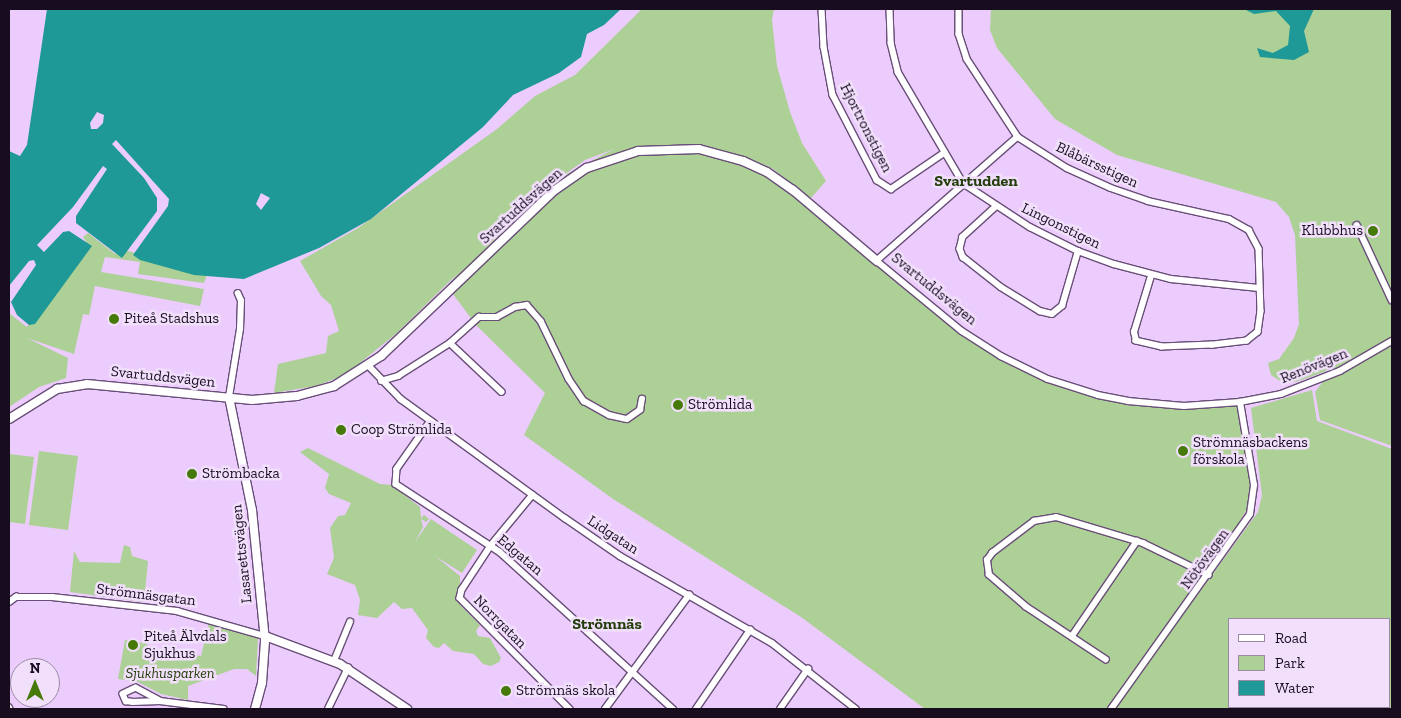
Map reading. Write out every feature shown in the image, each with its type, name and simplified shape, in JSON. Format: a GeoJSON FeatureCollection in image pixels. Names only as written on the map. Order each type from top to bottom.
{"type":"FeatureCollection","features":[{"type":"Feature","properties":{"kind":"street","name":"Hjortronstigen"},"geometry":{"type":"LineString","coordinates":[[822,9],[820,22],[833,95],[877,180],[891,189],[944,153]]}},
{"type":"Feature","properties":{"kind":"street","name":"Lingonstigen"},"geometry":{"type":"LineString","coordinates":[[890,9],[891,43],[898,72],[944,153],[964,183],[996,207],[1078,251],[1151,276],[1258,288]]}},
{"type":"Feature","properties":{"kind":"street","name":"Blåbärsstigen"},"geometry":{"type":"LineString","coordinates":[[959,9],[959,34],[967,59],[1018,137],[1067,168],[1111,188],[1148,201],[1242,224],[1258,244],[1260,325],[1253,338],[1212,345],[1162,347],[1142,344],[1134,338],[1151,276]]}},
{"type":"Feature","properties":{"kind":"street"},"geometry":{"type":"LineString","coordinates":[[877,261],[1018,137]]}},
{"type":"Feature","properties":{"kind":"street","name":"Svartuddsvägen"},"geometry":{"type":"LineString","coordinates":[[9,419],[57,389],[87,384],[259,400],[297,396],[334,386],[369,366],[555,190],[587,168],[638,150],[700,149],[743,161],[792,190],[877,261],[982,344],[1048,379],[1136,402],[1184,406],[1240,402]]}},
{"type":"Feature","properties":{"kind":"street"},"geometry":{"type":"LineString","coordinates":[[996,207],[963,237],[960,249],[964,257],[1001,287],[1040,311],[1052,314],[1062,306],[1078,251]]}},
{"type":"Feature","properties":{"kind":"street"},"geometry":{"type":"LineString","coordinates":[[1357,225],[1392,300]]}},
{"type":"Feature","properties":{"kind":"street"},"geometry":{"type":"LineString","coordinates":[[229,397],[240,329],[241,301],[238,294]]}},
{"type":"Feature","properties":{"kind":"street"},"geometry":{"type":"LineString","coordinates":[[381,381],[413,367],[450,343],[479,317],[497,317],[515,307],[527,306],[541,321],[569,379],[584,401],[609,415],[627,419],[640,410],[642,399]]}},
{"type":"Feature","properties":{"kind":"street","name":"Renövägen"},"geometry":{"type":"LineString","coordinates":[[1240,402],[1281,394],[1322,379],[1364,359],[1392,341]]}},
{"type":"Feature","properties":{"kind":"street"},"geometry":{"type":"LineString","coordinates":[[450,343],[502,392]]}},
{"type":"Feature","properties":{"kind":"street","name":"Lidgatan"},"geometry":{"type":"LineString","coordinates":[[369,366],[381,381],[431,421],[532,495],[620,556],[750,630],[808,669],[856,709]]}},
{"type":"Feature","properties":{"kind":"street","name":"Lasarettsvägen"},"geometry":{"type":"LineString","coordinates":[[229,397],[232,422],[250,499],[265,636],[262,683],[255,709]]}},
{"type":"Feature","properties":{"kind":"street","name":"Nötövägen"},"geometry":{"type":"LineString","coordinates":[[1111,709],[1244,526],[1253,500],[1253,479],[1240,402]]}},
{"type":"Feature","properties":{"kind":"street","name":"Edgatan"},"geometry":{"type":"LineString","coordinates":[[431,421],[396,470],[396,484],[438,515],[491,546],[673,709]]}},
{"type":"Feature","properties":{"kind":"street","name":"Norrgatan"},"geometry":{"type":"LineString","coordinates":[[532,495],[491,546],[462,590],[462,602],[570,709]]}},
{"type":"Feature","properties":{"kind":"street"},"geometry":{"type":"LineString","coordinates":[[1106,660],[1026,607],[989,575],[989,557],[1028,525],[1046,517],[1061,518],[1137,541],[1209,575]]}},
{"type":"Feature","properties":{"kind":"street"},"geometry":{"type":"LineString","coordinates":[[1072,636],[1137,541]]}},
{"type":"Feature","properties":{"kind":"street"},"geometry":{"type":"LineString","coordinates":[[605,709],[689,595]]}},
{"type":"Feature","properties":{"kind":"street","name":"Strömnäsgatan"},"geometry":{"type":"LineString","coordinates":[[9,602],[16,597],[52,598],[177,611],[265,636],[334,661],[348,668],[407,709]]}},
{"type":"Feature","properties":{"kind":"street"},"geometry":{"type":"LineString","coordinates":[[334,661],[350,622]]}},
{"type":"Feature","properties":{"kind":"street"},"geometry":{"type":"LineString","coordinates":[[696,709],[750,630]]}},
{"type":"Feature","properties":{"kind":"street"},"geometry":{"type":"LineString","coordinates":[[328,709],[348,668]]}},
{"type":"Feature","properties":{"kind":"street"},"geometry":{"type":"LineString","coordinates":[[780,709],[808,669]]}},
{"type":"Feature","properties":{"kind":"street"},"geometry":{"type":"LineString","coordinates":[[160,701],[136,688],[123,694],[126,701],[132,702],[160,701],[224,709]]}},
{"type":"Feature","properties":{"kind":"green space"},"geometry":{"type":"Polygon","coordinates":[[[642,9],[774,9],[772,20],[777,66],[790,112],[802,143],[826,181],[810,199],[773,169],[749,158],[949,321],[1033,373],[1103,396],[1178,405],[1241,400],[1252,484],[1249,506],[1208,573],[1107,709],[925,709],[801,617],[613,499],[524,435],[545,393],[476,325],[447,286],[458,273],[397,333],[345,375],[316,386],[274,393],[278,364],[326,353],[328,336],[339,331],[331,305],[321,296],[300,261],[358,228],[497,129],[535,96],[575,75],[642,9]],[[614,149],[585,160],[541,191],[483,249],[567,174],[614,149]]]}},
{"type":"Feature","properties":{"kind":"green space"},"geometry":{"type":"Polygon","coordinates":[[[991,9],[1392,9],[1392,446],[1320,420],[1315,392],[1338,362],[1324,372],[1296,382],[1280,381],[1271,375],[1268,363],[1279,359],[1294,338],[1299,324],[1295,235],[1289,217],[1276,202],[1117,155],[1055,119],[997,48],[990,30],[991,9]]]}},
{"type":"Feature","properties":{"kind":"green space"},"geometry":{"type":"Polygon","coordinates":[[[88,233],[115,254],[128,251],[208,272],[204,283],[138,274],[140,262],[105,257],[101,272],[204,289],[200,306],[95,286],[89,315],[83,314],[74,354],[27,338],[68,358],[66,378],[39,387],[9,407],[9,313],[27,327],[87,243],[83,237],[88,233]]]}},
{"type":"Feature","properties":{"kind":"green space"},"geometry":{"type":"Polygon","coordinates":[[[1312,390],[1317,421],[1392,449],[1392,709],[1114,709],[1258,512],[1262,495],[1251,408],[1312,390]]]}},
{"type":"Feature","properties":{"kind":"green space"},"geometry":{"type":"Polygon","coordinates":[[[308,448],[380,484],[392,485],[420,507],[421,518],[424,515],[429,519],[426,522],[421,519],[423,527],[415,542],[431,519],[477,550],[462,573],[435,556],[460,576],[460,605],[480,625],[476,631],[478,636],[490,638],[501,658],[499,662],[491,666],[483,664],[474,654],[453,651],[444,643],[439,648],[434,647],[426,638],[428,630],[412,608],[402,609],[394,602],[377,618],[358,615],[360,600],[355,585],[327,574],[334,558],[330,528],[338,516],[345,515],[351,503],[329,494],[325,488],[329,474],[300,452],[308,448]]]}},
{"type":"Feature","properties":{"kind":"green space"},"geometry":{"type":"Polygon","coordinates":[[[39,451],[78,456],[68,530],[29,525],[39,451]]]}},
{"type":"Feature","properties":{"kind":"green space"},"geometry":{"type":"Polygon","coordinates":[[[9,454],[34,457],[25,524],[9,522],[9,454]]]}},
{"type":"Feature","properties":{"kind":"green space"},"geometry":{"type":"Polygon","coordinates":[[[124,545],[130,547],[132,556],[148,561],[144,602],[70,592],[74,551],[80,562],[120,563],[124,545]]]}},
{"type":"Feature","properties":{"kind":"green space","name":"Sjukhusparken"},"geometry":{"type":"Polygon","coordinates":[[[209,622],[258,638],[256,676],[247,669],[234,669],[188,686],[188,700],[161,694],[138,682],[118,679],[125,640],[146,643],[151,650],[201,656],[209,622]]]}},
{"type":"Feature","properties":{"kind":"water"},"geometry":{"type":"Polygon","coordinates":[[[47,9],[621,9],[604,25],[587,34],[581,57],[559,73],[513,95],[483,127],[371,219],[319,248],[244,279],[194,275],[140,260],[133,255],[168,206],[169,199],[116,140],[112,144],[144,178],[157,198],[157,211],[122,258],[76,223],[76,216],[107,169],[103,166],[73,207],[37,245],[44,252],[63,232],[69,231],[92,246],[35,324],[29,325],[17,315],[11,302],[36,265],[34,260],[29,261],[9,286],[9,151],[20,156],[27,145],[47,9]],[[97,112],[90,123],[91,129],[97,129],[103,123],[104,115],[97,112]],[[261,193],[256,204],[261,210],[270,198],[261,193]]]}},
{"type":"Feature","properties":{"kind":"water"},"geometry":{"type":"Polygon","coordinates":[[[1244,9],[1314,9],[1304,31],[1309,52],[1294,60],[1260,57],[1257,48],[1273,53],[1288,45],[1290,26],[1276,11],[1254,14],[1244,9]]]}},
{"type":"Feature","properties":{"kind":"place","name":"Klubbhus"},"geometry":{"type":"Point","coordinates":[1373,231]}},
{"type":"Feature","properties":{"kind":"place","name":"Piteå Stadshus"},"geometry":{"type":"Point","coordinates":[114,319]}},
{"type":"Feature","properties":{"kind":"place","name":"Strömlida"},"geometry":{"type":"Point","coordinates":[678,405]}},
{"type":"Feature","properties":{"kind":"place","name":"Coop Strömlida"},"geometry":{"type":"Point","coordinates":[341,430]}},
{"type":"Feature","properties":{"kind":"place","name":"Strömnäsbackens förskola"},"geometry":{"type":"Point","coordinates":[1183,451]}},
{"type":"Feature","properties":{"kind":"place","name":"Strömbacka"},"geometry":{"type":"Point","coordinates":[192,474]}},
{"type":"Feature","properties":{"kind":"place","name":"Piteå Älvdals Sjukhus"},"geometry":{"type":"Point","coordinates":[133,645]}},
{"type":"Feature","properties":{"kind":"place","name":"Strömnäs skola"},"geometry":{"type":"Point","coordinates":[506,691]}},
{"type":"Feature","properties":{"kind":"district","name":"Svartudden"},"geometry":{"type":"Point","coordinates":[976,181]}},
{"type":"Feature","properties":{"kind":"district","name":"Strömnäs"},"geometry":{"type":"Point","coordinates":[607,624]}}]}
